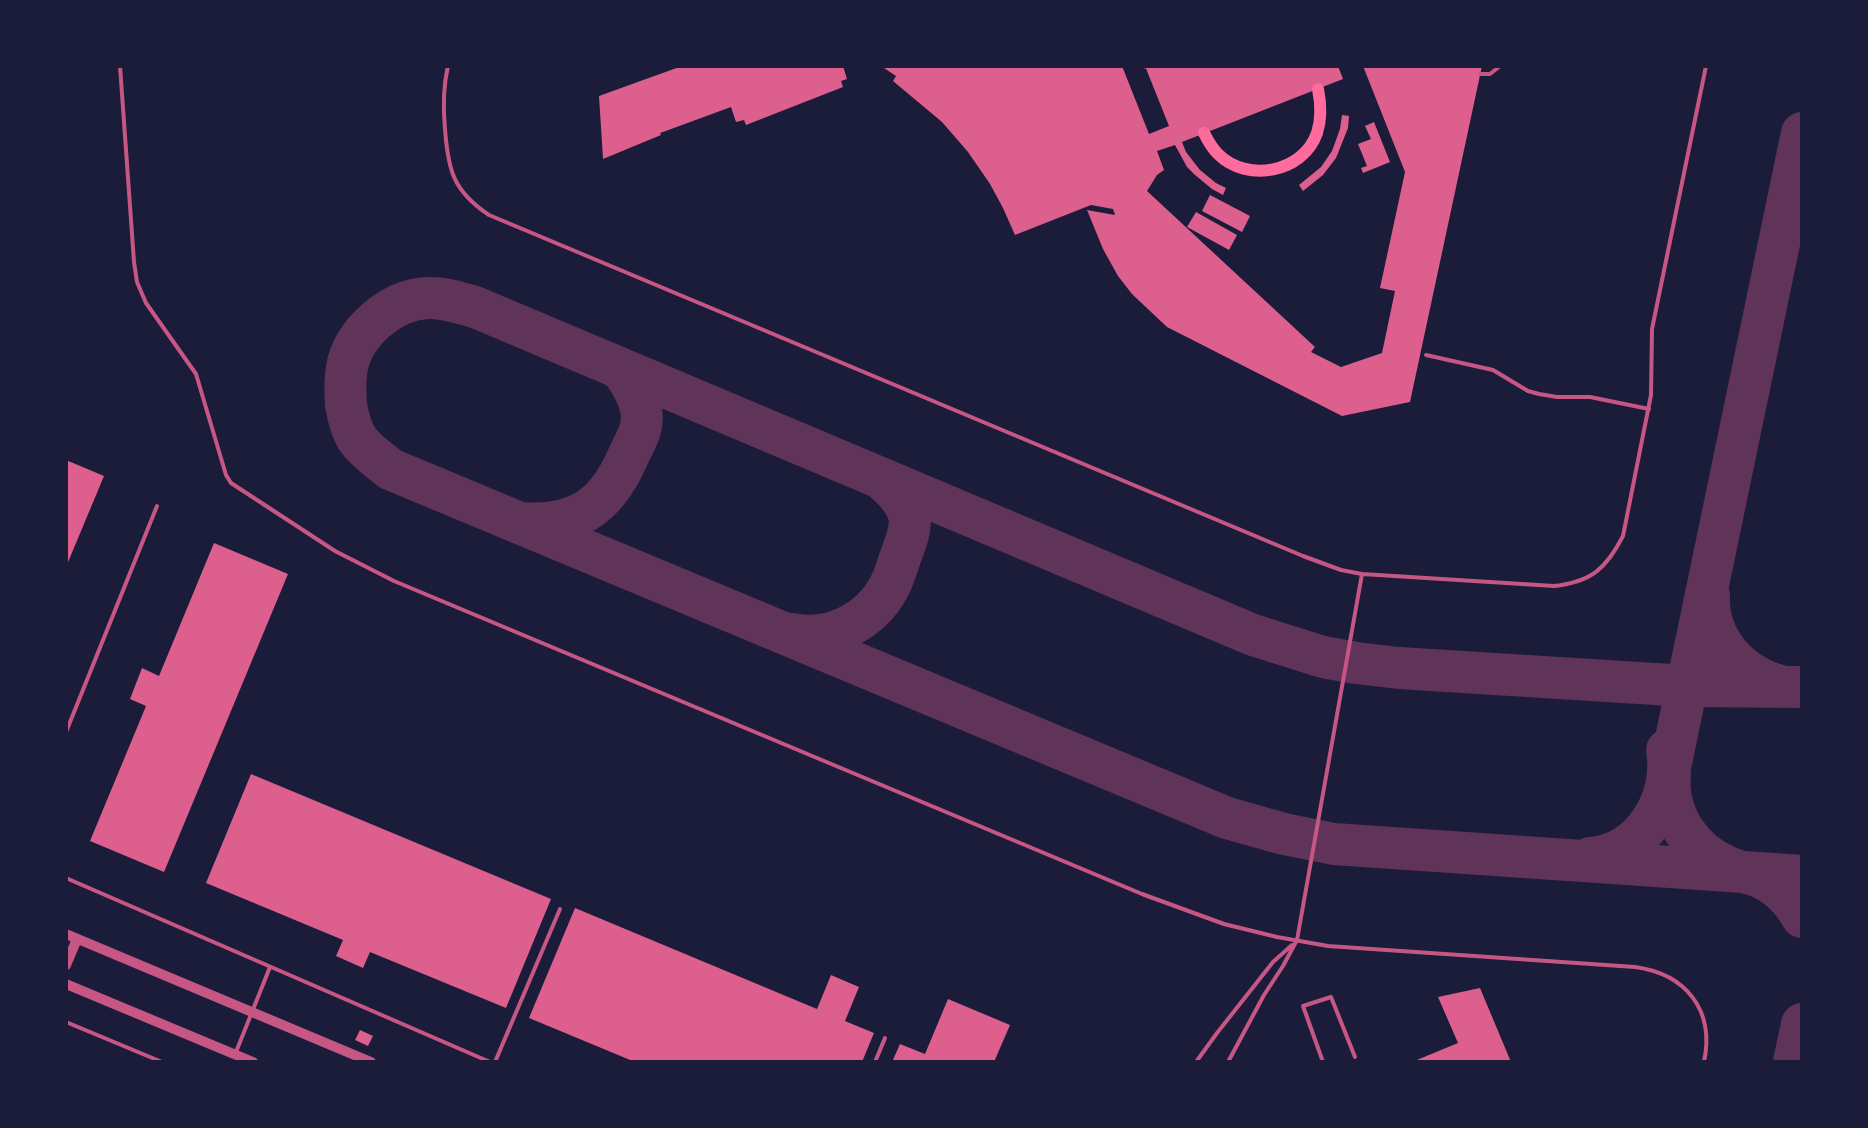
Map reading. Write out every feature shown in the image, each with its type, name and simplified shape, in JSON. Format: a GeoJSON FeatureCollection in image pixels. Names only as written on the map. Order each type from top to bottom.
{"type":"FeatureCollection","features":[{"type":"Feature","properties":{"kind":"main road"},"geometry":{"type":"LineString","coordinates":[[1204,133],[1214,150],[1241,169],[1266,171],[1282,168],[1303,155],[1317,135],[1321,113],[1318,89]]}},
{"type":"Feature","properties":{"kind":"street"},"geometry":{"type":"LineString","coordinates":[[66,965],[71,936],[371,1062]]}},
{"type":"Feature","properties":{"kind":"street"},"geometry":{"type":"LineString","coordinates":[[66,984],[253,1062]]}},
{"type":"Feature","properties":{"kind":"lane"},"geometry":{"type":"LineString","coordinates":[[120,66],[134,262],[137,282],[146,303],[196,374],[231,483],[335,551],[394,581],[1142,894],[1224,924],[1354,949],[1651,969],[1666,974],[1688,992],[1701,1012],[1707,1048],[1704,1062]]}},
{"type":"Feature","properties":{"kind":"lane"},"geometry":{"type":"LineString","coordinates":[[448,66],[443,101],[448,160],[465,195],[489,215],[1341,570],[1362,574],[1554,586],[1574,583],[1590,576],[1609,560],[1623,536],[1651,395],[1652,329],[1706,66]]}},
{"type":"Feature","properties":{"kind":"lane"},"geometry":{"type":"LineString","coordinates":[[1480,74],[1490,74],[1500,66]]}},
{"type":"Feature","properties":{"kind":"lane"},"geometry":{"type":"LineString","coordinates":[[1426,355],[1493,370],[1528,391],[1539,394],[1590,397],[1649,409]]}},
{"type":"Feature","properties":{"kind":"lane"},"geometry":{"type":"LineString","coordinates":[[66,732],[157,506]]}},
{"type":"Feature","properties":{"kind":"lane"},"geometry":{"type":"LineString","coordinates":[[1228,1062],[1297,940],[1362,574]]}},
{"type":"Feature","properties":{"kind":"lane"},"geometry":{"type":"LineString","coordinates":[[66,878],[493,1062],[560,909]]}},
{"type":"Feature","properties":{"kind":"lane"},"geometry":{"type":"LineString","coordinates":[[1196,1062],[1273,962],[1297,940]]}},
{"type":"Feature","properties":{"kind":"lane"},"geometry":{"type":"LineString","coordinates":[[236,1055],[270,967]]}},
{"type":"Feature","properties":{"kind":"lane"},"geometry":{"type":"LineString","coordinates":[[1323,1062],[1303,1006],[1331,997],[1355,1057]]}},
{"type":"Feature","properties":{"kind":"lane"},"geometry":{"type":"LineString","coordinates":[[66,1022],[162,1062]]}},
{"type":"Feature","properties":{"kind":"lane"},"geometry":{"type":"LineString","coordinates":[[875,1062],[885,1038]]}},
{"type":"Feature","properties":{"kind":"building"},"geometry":{"type":"Polygon","coordinates":[[[682,66],[843,66],[847,79],[841,81],[843,87],[746,125],[744,120],[736,122],[731,107],[660,133],[603,159],[599,96],[682,66]]]}},
{"type":"Feature","properties":{"kind":"building"},"geometry":{"type":"Polygon","coordinates":[[[881,66],[1122,66],[1149,134],[1169,126],[1145,66],[1338,66],[1343,79],[1182,142],[1200,170],[1226,188],[1223,195],[1187,167],[1175,145],[1157,151],[1164,170],[1147,191],[1315,347],[1311,352],[1341,367],[1382,353],[1395,291],[1380,288],[1405,172],[1363,66],[1482,66],[1410,402],[1342,416],[1167,327],[1118,276],[1087,210],[1115,215],[1113,209],[1091,205],[1015,235],[990,184],[968,152],[942,122],[893,81],[896,76],[881,66]]]}},
{"type":"Feature","properties":{"kind":"building"},"geometry":{"type":"Polygon","coordinates":[[[1342,115],[1349,116],[1348,128],[1336,158],[1323,175],[1303,191],[1299,185],[1321,167],[1332,151],[1342,115]]]}},
{"type":"Feature","properties":{"kind":"building"},"geometry":{"type":"Polygon","coordinates":[[[1374,122],[1390,162],[1363,173],[1361,168],[1367,166],[1358,144],[1371,139],[1365,126],[1374,122]]]}},
{"type":"Feature","properties":{"kind":"building"},"geometry":{"type":"Polygon","coordinates":[[[1210,195],[1250,216],[1242,232],[1202,211],[1210,195]]]}},
{"type":"Feature","properties":{"kind":"building"},"geometry":{"type":"Polygon","coordinates":[[[1196,212],[1237,235],[1229,250],[1187,227],[1196,212]]]}},
{"type":"Feature","properties":{"kind":"building"},"geometry":{"type":"Polygon","coordinates":[[[66,460],[104,476],[66,567],[66,460]]]}},
{"type":"Feature","properties":{"kind":"building"},"geometry":{"type":"Polygon","coordinates":[[[214,543],[288,574],[164,872],[90,841],[146,706],[130,699],[142,668],[159,676],[214,543]]]}},
{"type":"Feature","properties":{"kind":"building"},"geometry":{"type":"Polygon","coordinates":[[[251,774],[551,899],[506,1008],[370,952],[363,968],[336,956],[343,940],[206,883],[251,774]]]}},
{"type":"Feature","properties":{"kind":"building"},"geometry":{"type":"Polygon","coordinates":[[[575,908],[817,1009],[831,975],[859,987],[845,1021],[874,1033],[862,1062],[635,1062],[529,1018],[575,908]]]}},
{"type":"Feature","properties":{"kind":"building"},"geometry":{"type":"Polygon","coordinates":[[[1480,988],[1511,1062],[1412,1062],[1458,1043],[1438,997],[1480,988]]]}},
{"type":"Feature","properties":{"kind":"building"},"geometry":{"type":"Polygon","coordinates":[[[948,999],[1010,1025],[994,1062],[892,1062],[900,1044],[925,1054],[948,999]]]}},
{"type":"Feature","properties":{"kind":"building"},"geometry":{"type":"Polygon","coordinates":[[[360,1030],[373,1036],[368,1046],[355,1040],[360,1030]]]}},
{"type":"Feature","properties":{"kind":"taxiway"},"geometry":{"type":"LineString","coordinates":[[1668,777],[1802,133]]}},
{"type":"Feature","properties":{"kind":"taxiway"},"geometry":{"type":"LineString","coordinates":[[1802,687],[1687,686],[1399,668],[1323,657],[1253,635],[475,307],[451,301],[433,298],[414,300],[388,311],[357,342],[347,367],[346,405],[353,432],[365,448],[390,469],[1227,818],[1334,844],[1802,876]]}},
{"type":"Feature","properties":{"kind":"taxiway"},"geometry":{"type":"LineString","coordinates":[[521,523],[557,522],[586,511],[609,490],[618,476],[642,422],[638,397],[620,368]]}},
{"type":"Feature","properties":{"kind":"taxiway"},"geometry":{"type":"LineString","coordinates":[[793,634],[822,635],[848,626],[872,610],[889,587],[906,542],[910,520],[902,500],[883,480]]}},
{"type":"Feature","properties":{"kind":"taxiway"},"geometry":{"type":"LineString","coordinates":[[1709,595],[1714,627],[1728,653],[1752,673],[1781,686]]}},
{"type":"Feature","properties":{"kind":"taxiway"},"geometry":{"type":"LineString","coordinates":[[1590,858],[1626,846],[1651,821],[1666,787],[1667,750]]}},
{"type":"Feature","properties":{"kind":"taxiway"},"geometry":{"type":"LineString","coordinates":[[1670,773],[1672,803],[1692,841],[1714,860],[1771,883],[1789,898],[1802,917]]}},
{"type":"Feature","properties":{"kind":"taxiway"},"geometry":{"type":"LineString","coordinates":[[1794,1062],[1802,1024]]}}]}
